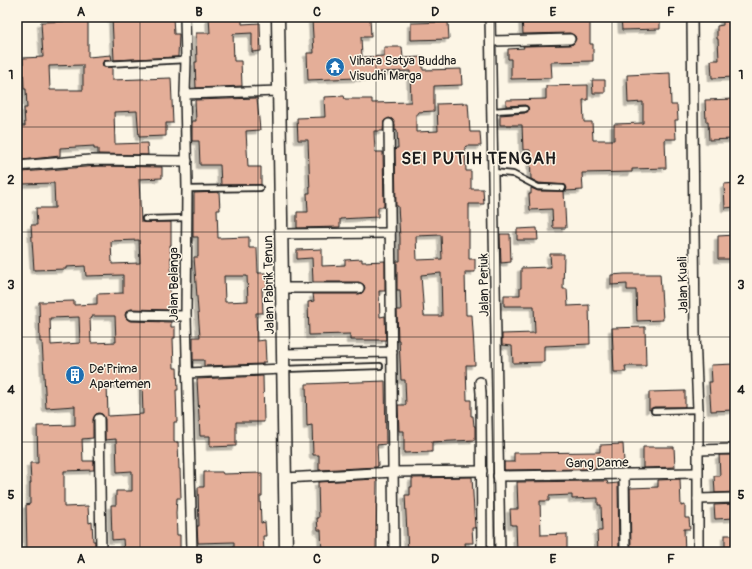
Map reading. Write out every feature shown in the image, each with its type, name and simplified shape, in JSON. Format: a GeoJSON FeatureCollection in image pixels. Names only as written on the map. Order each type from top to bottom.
{"type":"FeatureCollection","features":[{"type":"Feature","properties":{"kind":"street","name":"Jalan Belanga"},"geometry":{"type":"LineString","coordinates":[[185,17],[187,161],[186,316],[192,552]]}},
{"type":"Feature","properties":{"kind":"street","name":"Jalan Pabrik Tenun"},"geometry":{"type":"LineString","coordinates":[[278,17],[286,552]]}},
{"type":"Feature","properties":{"kind":"street","name":"Jalan Periuk"},"geometry":{"type":"LineString","coordinates":[[490,17],[498,367],[500,552]]}},
{"type":"Feature","properties":{"kind":"street","name":"Jalan Kuali"},"geometry":{"type":"LineString","coordinates":[[692,17],[695,335],[698,410],[698,552]]}},
{"type":"Feature","properties":{"kind":"street"},"geometry":{"type":"LineString","coordinates":[[491,41],[570,39]]}},
{"type":"Feature","properties":{"kind":"street"},"geometry":{"type":"LineString","coordinates":[[185,94],[279,90]]}},
{"type":"Feature","properties":{"kind":"street"},"geometry":{"type":"LineString","coordinates":[[389,124],[394,552]]}},
{"type":"Feature","properties":{"kind":"street"},"geometry":{"type":"LineString","coordinates":[[17,166],[90,160],[187,161]]}},
{"type":"Feature","properties":{"kind":"street"},"geometry":{"type":"LineString","coordinates":[[281,234],[390,233]]}},
{"type":"Feature","properties":{"kind":"street"},"geometry":{"type":"LineString","coordinates":[[282,288],[359,288]]}},
{"type":"Feature","properties":{"kind":"street"},"geometry":{"type":"LineString","coordinates":[[131,315],[186,316]]}},
{"type":"Feature","properties":{"kind":"street"},"geometry":{"type":"LineString","coordinates":[[283,354],[392,352]]}},
{"type":"Feature","properties":{"kind":"street"},"geometry":{"type":"LineString","coordinates":[[187,373],[283,369]]}},
{"type":"Feature","properties":{"kind":"street"},"geometry":{"type":"LineString","coordinates":[[480,382],[482,552]]}},
{"type":"Feature","properties":{"kind":"street"},"geometry":{"type":"LineString","coordinates":[[99,419],[101,552]]}},
{"type":"Feature","properties":{"kind":"street"},"geometry":{"type":"LineString","coordinates":[[698,450],[735,449]]}},
{"type":"Feature","properties":{"kind":"street"},"geometry":{"type":"LineString","coordinates":[[285,478],[394,472],[482,471]]}},
{"type":"Feature","properties":{"kind":"street","name":"Gang Dame"},"geometry":{"type":"LineString","coordinates":[[498,476],[697,473]]}},
{"type":"Feature","properties":{"kind":"street"},"geometry":{"type":"LineString","coordinates":[[624,474],[625,552]]}},
{"type":"Feature","properties":{"kind":"street"},"geometry":{"type":"LineString","coordinates":[[698,499],[735,498]]}},
{"type":"Feature","properties":{"kind":"lane"},"geometry":{"type":"LineString","coordinates":[[106,64],[186,60]]}},
{"type":"Feature","properties":{"kind":"lane"},"geometry":{"type":"LineString","coordinates":[[493,111],[525,109]]}},
{"type":"Feature","properties":{"kind":"lane"},"geometry":{"type":"LineString","coordinates":[[493,172],[513,174],[538,187],[563,188]]}},
{"type":"Feature","properties":{"kind":"lane"},"geometry":{"type":"LineString","coordinates":[[187,189],[260,188]]}},
{"type":"Feature","properties":{"kind":"lane"},"geometry":{"type":"LineString","coordinates":[[146,219],[187,218]]}},
{"type":"Feature","properties":{"kind":"lane"},"geometry":{"type":"LineString","coordinates":[[283,369],[380,366]]}},
{"type":"Feature","properties":{"kind":"lane"},"geometry":{"type":"LineString","coordinates":[[654,411],[698,410]]}},
{"type":"Feature","properties":{"kind":"building"},"geometry":{"type":"Polygon","coordinates":[[[78,17],[88,17],[88,57],[111,55],[112,60],[104,61],[102,64],[105,67],[112,67],[112,80],[171,78],[173,123],[166,123],[166,136],[139,137],[137,111],[114,112],[115,144],[147,143],[148,155],[98,154],[98,149],[94,149],[94,146],[60,148],[60,156],[22,160],[20,126],[25,126],[24,108],[27,108],[26,89],[24,89],[23,58],[43,57],[41,22],[78,21],[78,17]],[[83,65],[49,66],[50,90],[83,90],[83,65]]]}},
{"type":"Feature","properties":{"kind":"building"},"geometry":{"type":"Polygon","coordinates":[[[112,17],[173,17],[174,34],[179,34],[178,57],[114,60],[112,17]]]}},
{"type":"Feature","properties":{"kind":"building"},"geometry":{"type":"Polygon","coordinates":[[[209,17],[242,17],[242,24],[260,23],[261,51],[252,52],[252,33],[233,34],[234,61],[241,61],[242,86],[196,88],[196,33],[210,33],[209,17]]]}},
{"type":"Feature","properties":{"kind":"building"},"geometry":{"type":"Polygon","coordinates":[[[522,17],[590,17],[590,44],[593,44],[593,61],[551,62],[552,78],[511,79],[511,59],[508,59],[508,49],[524,48],[523,46],[570,45],[573,44],[576,39],[575,36],[570,33],[523,34],[522,17]]]}},
{"type":"Feature","properties":{"kind":"building"},"geometry":{"type":"Polygon","coordinates":[[[621,17],[660,17],[660,29],[622,30],[621,17]]]}},
{"type":"Feature","properties":{"kind":"building"},"geometry":{"type":"Polygon","coordinates":[[[723,17],[735,17],[735,77],[712,78],[711,60],[719,60],[717,26],[723,25],[723,17]]]}},
{"type":"Feature","properties":{"kind":"building"},"geometry":{"type":"Polygon","coordinates":[[[370,18],[371,37],[361,37],[362,57],[384,56],[384,47],[402,47],[403,58],[422,57],[423,70],[461,69],[462,85],[434,86],[434,111],[418,112],[418,114],[416,114],[416,132],[438,131],[437,104],[468,103],[470,132],[480,132],[481,146],[465,147],[466,171],[471,171],[471,189],[483,189],[484,204],[469,204],[469,259],[475,259],[475,272],[465,272],[466,315],[472,315],[475,365],[466,365],[467,400],[471,400],[471,416],[473,416],[475,426],[475,440],[432,442],[432,452],[404,453],[404,431],[399,431],[398,405],[406,405],[405,380],[401,380],[397,310],[401,310],[400,290],[397,290],[397,261],[400,261],[400,238],[398,206],[396,206],[395,151],[396,148],[398,148],[397,130],[395,131],[395,124],[392,119],[389,118],[384,121],[383,131],[374,131],[375,152],[383,152],[384,207],[378,207],[378,217],[340,219],[340,227],[297,228],[297,212],[308,212],[307,193],[310,193],[308,140],[298,140],[297,118],[325,117],[324,97],[344,96],[345,99],[372,99],[372,103],[411,102],[410,71],[380,72],[380,77],[308,80],[307,53],[314,53],[312,20],[370,18]],[[441,235],[416,236],[417,260],[442,259],[441,235]],[[441,273],[421,275],[424,316],[442,316],[441,273]]]}},
{"type":"Feature","properties":{"kind":"building"},"geometry":{"type":"Polygon","coordinates":[[[448,22],[449,39],[411,40],[411,23],[448,22]]]}},
{"type":"Feature","properties":{"kind":"building"},"geometry":{"type":"Polygon","coordinates":[[[670,73],[671,105],[677,105],[678,120],[675,120],[676,139],[665,139],[666,168],[632,169],[632,172],[582,173],[583,190],[566,191],[567,188],[565,185],[539,183],[531,179],[530,150],[523,150],[522,125],[500,125],[500,115],[525,113],[528,110],[528,107],[525,105],[506,106],[506,100],[546,99],[546,86],[588,85],[588,100],[583,100],[584,122],[592,122],[593,140],[614,140],[614,124],[643,123],[643,102],[628,103],[627,75],[670,73]]]}},
{"type":"Feature","properties":{"kind":"building"},"geometry":{"type":"Polygon","coordinates":[[[592,80],[605,80],[605,93],[593,93],[592,80]]]}},
{"type":"Feature","properties":{"kind":"building"},"geometry":{"type":"Polygon","coordinates":[[[257,98],[260,130],[246,131],[248,167],[261,167],[261,185],[221,185],[220,165],[200,165],[199,141],[192,141],[192,121],[196,121],[195,100],[257,98]]]}},
{"type":"Feature","properties":{"kind":"building"},"geometry":{"type":"Polygon","coordinates":[[[735,99],[735,121],[732,121],[733,139],[709,140],[705,100],[735,99]]]}},
{"type":"Feature","properties":{"kind":"building"},"geometry":{"type":"Polygon","coordinates":[[[98,166],[162,167],[162,178],[139,179],[141,222],[171,222],[170,245],[172,285],[170,285],[170,310],[131,309],[126,312],[125,315],[130,321],[171,322],[171,327],[175,327],[175,338],[173,338],[174,368],[177,368],[178,390],[176,390],[177,422],[174,422],[174,442],[178,442],[180,469],[181,498],[177,498],[176,513],[177,535],[180,535],[180,552],[124,552],[123,539],[112,540],[111,505],[116,505],[116,491],[132,491],[132,471],[117,472],[116,439],[105,440],[105,419],[102,414],[99,413],[96,414],[93,419],[93,438],[82,439],[83,461],[94,461],[94,470],[64,471],[64,507],[88,506],[89,523],[92,522],[93,541],[95,541],[95,552],[27,552],[26,505],[30,504],[30,463],[38,463],[37,426],[75,425],[75,406],[46,408],[42,342],[40,342],[39,302],[74,301],[74,305],[97,304],[97,294],[123,293],[123,275],[86,276],[85,266],[66,267],[66,269],[34,270],[31,225],[37,225],[36,208],[55,208],[54,183],[23,184],[22,172],[98,166]],[[139,240],[111,241],[112,264],[140,263],[139,240]],[[92,316],[92,318],[90,318],[91,343],[116,342],[115,316],[92,316]],[[79,317],[50,318],[51,345],[80,343],[79,317]],[[142,384],[107,385],[108,416],[143,414],[142,384]]]}},
{"type":"Feature","properties":{"kind":"building"},"geometry":{"type":"Polygon","coordinates":[[[735,183],[735,207],[725,208],[724,184],[735,183]]]}},
{"type":"Feature","properties":{"kind":"building"},"geometry":{"type":"Polygon","coordinates":[[[531,188],[538,191],[564,191],[566,228],[553,228],[552,209],[530,210],[529,194],[531,194],[531,188]]]}},
{"type":"Feature","properties":{"kind":"building"},"geometry":{"type":"Polygon","coordinates":[[[219,192],[220,210],[217,210],[218,238],[249,237],[249,248],[257,248],[258,273],[266,273],[267,288],[262,288],[263,313],[256,313],[257,341],[265,340],[266,362],[263,362],[263,364],[204,366],[204,360],[193,360],[193,337],[200,337],[194,257],[198,257],[198,237],[193,237],[194,193],[219,192]],[[224,276],[225,302],[248,301],[247,276],[224,276]]]}},
{"type":"Feature","properties":{"kind":"building"},"geometry":{"type":"Polygon","coordinates":[[[537,228],[538,240],[517,240],[517,229],[537,228]]]}},
{"type":"Feature","properties":{"kind":"building"},"geometry":{"type":"Polygon","coordinates":[[[500,234],[510,234],[511,262],[501,263],[500,234]]]}},
{"type":"Feature","properties":{"kind":"building"},"geometry":{"type":"Polygon","coordinates":[[[735,235],[735,259],[718,259],[718,236],[735,235]]]}},
{"type":"Feature","properties":{"kind":"building"},"geometry":{"type":"Polygon","coordinates":[[[322,249],[322,266],[345,265],[345,260],[362,259],[362,262],[385,261],[385,291],[379,291],[380,317],[385,316],[386,340],[350,340],[350,334],[309,335],[308,302],[314,301],[313,294],[359,294],[362,293],[365,288],[364,285],[359,282],[313,282],[312,258],[297,259],[297,250],[322,249]]]}},
{"type":"Feature","properties":{"kind":"building"},"geometry":{"type":"Polygon","coordinates":[[[550,254],[564,254],[563,289],[567,289],[568,306],[589,305],[590,344],[544,346],[544,362],[513,363],[512,346],[502,345],[502,334],[535,333],[534,306],[504,306],[504,295],[520,295],[521,268],[551,267],[550,254]]]}},
{"type":"Feature","properties":{"kind":"building"},"geometry":{"type":"Polygon","coordinates":[[[660,274],[663,320],[637,321],[636,290],[627,290],[627,284],[611,285],[611,275],[660,274]]]}},
{"type":"Feature","properties":{"kind":"building"},"geometry":{"type":"Polygon","coordinates":[[[645,327],[646,366],[625,366],[626,372],[614,372],[612,328],[645,327]]]}},
{"type":"Feature","properties":{"kind":"building"},"geometry":{"type":"Polygon","coordinates":[[[734,364],[734,410],[711,411],[709,382],[712,382],[711,365],[734,364]]]}},
{"type":"Feature","properties":{"kind":"building"},"geometry":{"type":"Polygon","coordinates":[[[263,376],[264,422],[236,422],[236,446],[210,447],[210,436],[200,436],[197,379],[263,376]]]}},
{"type":"Feature","properties":{"kind":"building"},"geometry":{"type":"Polygon","coordinates":[[[385,381],[386,444],[377,445],[377,467],[319,470],[319,455],[313,455],[312,425],[307,426],[306,384],[385,381]]]}},
{"type":"Feature","properties":{"kind":"building"},"geometry":{"type":"Polygon","coordinates":[[[685,391],[685,407],[654,407],[649,410],[649,392],[685,391]]]}},
{"type":"Feature","properties":{"kind":"building"},"geometry":{"type":"Polygon","coordinates":[[[623,444],[624,462],[596,463],[596,469],[504,470],[504,462],[514,462],[514,453],[600,452],[600,445],[623,444]]]}},
{"type":"Feature","properties":{"kind":"building"},"geometry":{"type":"Polygon","coordinates":[[[643,447],[674,447],[675,467],[643,468],[643,447]]]}},
{"type":"Feature","properties":{"kind":"building"},"geometry":{"type":"Polygon","coordinates":[[[719,455],[735,455],[735,492],[715,493],[714,476],[720,476],[719,455]]]}},
{"type":"Feature","properties":{"kind":"building"},"geometry":{"type":"Polygon","coordinates":[[[204,472],[222,472],[223,474],[262,473],[262,496],[260,496],[261,523],[265,522],[266,536],[263,536],[264,552],[234,552],[234,542],[198,543],[198,487],[204,487],[204,472]]]}},
{"type":"Feature","properties":{"kind":"building"},"geometry":{"type":"Polygon","coordinates":[[[472,477],[475,528],[472,528],[473,543],[465,543],[466,552],[408,552],[405,495],[410,495],[412,478],[472,477]]]}},
{"type":"Feature","properties":{"kind":"building"},"geometry":{"type":"Polygon","coordinates":[[[377,479],[376,552],[322,552],[321,530],[318,530],[317,518],[319,518],[318,482],[377,479]]]}},
{"type":"Feature","properties":{"kind":"building"},"geometry":{"type":"Polygon","coordinates":[[[680,479],[681,506],[685,505],[685,518],[689,518],[690,529],[684,529],[685,552],[631,552],[630,488],[658,487],[658,480],[680,479]]]}},
{"type":"Feature","properties":{"kind":"building"},"geometry":{"type":"Polygon","coordinates":[[[607,481],[608,484],[618,483],[619,552],[598,552],[597,531],[602,531],[601,505],[598,505],[598,498],[572,499],[572,495],[549,496],[549,501],[540,501],[541,535],[567,534],[567,552],[517,552],[516,525],[511,525],[510,509],[518,509],[517,482],[607,481]]]}},
{"type":"Feature","properties":{"kind":"building"},"geometry":{"type":"Polygon","coordinates":[[[735,504],[735,518],[715,519],[714,505],[735,504]]]}},
{"type":"Feature","properties":{"kind":"building"},"geometry":{"type":"Polygon","coordinates":[[[725,535],[735,535],[735,547],[725,547],[725,535]]]}},
{"type":"Feature","properties":{"kind":"place","name":"Vihara Satya Buddha Visudhi Marga"},"geometry":{"type":"Point","coordinates":[335,67]}},
{"type":"Feature","properties":{"kind":"place","name":"De'Prima Apartemen"},"geometry":{"type":"Point","coordinates":[75,375]}},
{"type":"Feature","properties":{"kind":"district","name":"SEI PUTIH TENGAH"},"geometry":{"type":"Point","coordinates":[479,158]}}]}
